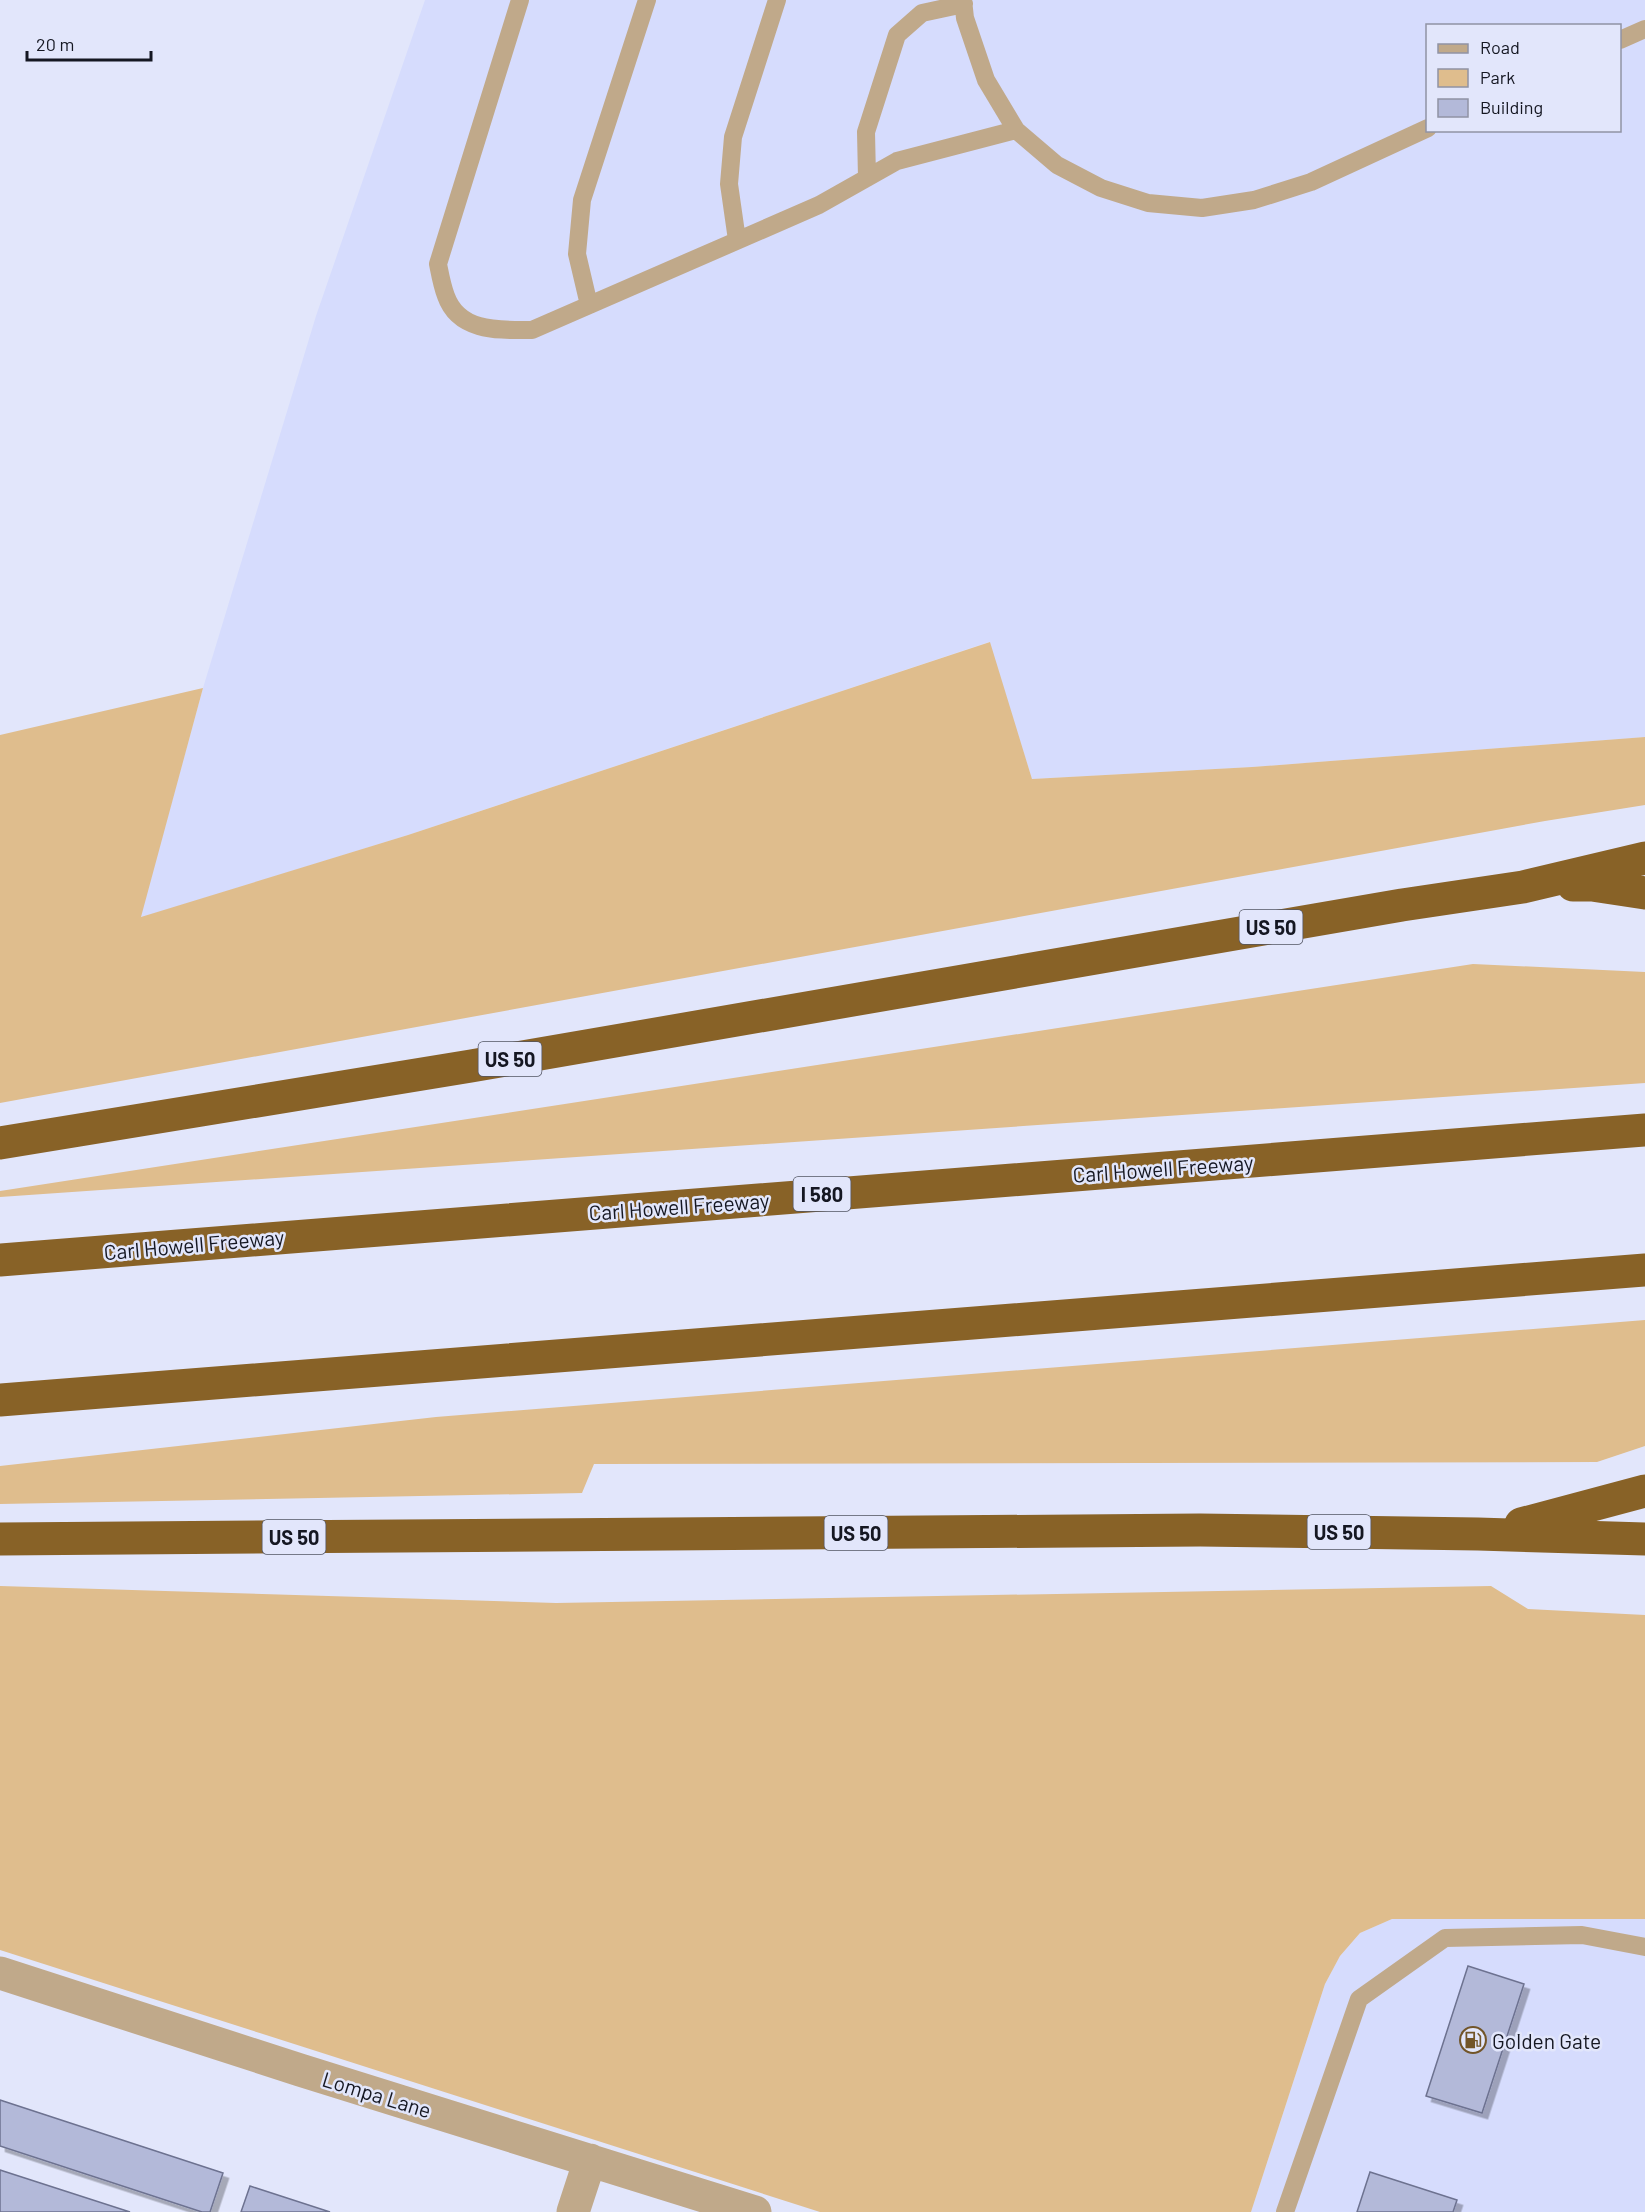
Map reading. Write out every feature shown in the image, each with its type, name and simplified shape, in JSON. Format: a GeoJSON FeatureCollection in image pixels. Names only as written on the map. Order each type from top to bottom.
{"type":"FeatureCollection","features":[{"type":"Feature","properties":{"kind":"highway"},"geometry":{"type":"LineString","coordinates":[[1523,887],[1645,858]]}},
{"type":"Feature","properties":{"kind":"highway","name":"US 50"},"geometry":{"type":"LineString","coordinates":[[0,1143],[471,1066],[1402,905],[1523,887],[1577,885],[1645,893]]}},
{"type":"Feature","properties":{"kind":"highway","name":"Carl Howell Freeway"},"geometry":{"type":"LineString","coordinates":[[0,1260],[1645,1130]]}},
{"type":"Feature","properties":{"kind":"highway"},"geometry":{"type":"LineString","coordinates":[[0,1400],[1645,1270]]}},
{"type":"Feature","properties":{"kind":"highway"},"geometry":{"type":"LineString","coordinates":[[1478,1534],[1575,1511],[1645,1491]]}},
{"type":"Feature","properties":{"kind":"highway","name":"US 50"},"geometry":{"type":"LineString","coordinates":[[0,1539],[1200,1530],[1645,1539]]}},
{"type":"Feature","properties":{"kind":"street","name":"Lompa Lane"},"geometry":{"type":"LineString","coordinates":[[0,1973],[300,2070],[755,2212]]}},
{"type":"Feature","properties":{"kind":"street"},"geometry":{"type":"LineString","coordinates":[[573,2212],[590,2160]]}},
{"type":"Feature","properties":{"kind":"lane"},"geometry":{"type":"LineString","coordinates":[[520,0],[438,264],[446,298],[463,321],[495,330],[532,330],[819,205],[897,161],[1016,130]]}},
{"type":"Feature","properties":{"kind":"lane"},"geometry":{"type":"LineString","coordinates":[[589,305],[577,254],[582,200],[647,0]]}},
{"type":"Feature","properties":{"kind":"lane"},"geometry":{"type":"LineString","coordinates":[[737,240],[729,184],[733,137],[777,0]]}},
{"type":"Feature","properties":{"kind":"lane"},"geometry":{"type":"LineString","coordinates":[[867,178],[866,132],[897,35],[922,13],[963,2],[965,18],[986,80],[1016,130],[1057,165],[1101,188],[1148,203],[1202,208],[1254,200],[1311,182],[1426,129]]}},
{"type":"Feature","properties":{"kind":"lane"},"geometry":{"type":"LineString","coordinates":[[1621,40],[1645,29]]}},
{"type":"Feature","properties":{"kind":"lane"},"geometry":{"type":"LineString","coordinates":[[1285,2212],[1359,1999],[1445,1938],[1582,1935],[1645,1947]]}},
{"type":"Feature","properties":{"kind":"shaded area"},"geometry":{"type":"Polygon","coordinates":[[[425,0],[1645,0],[1645,737],[1252,767],[1032,779],[989,642],[408,835],[140,918],[203,688],[316,316],[425,0]]]}},
{"type":"Feature","properties":{"kind":"shaded area"},"geometry":{"type":"Polygon","coordinates":[[[1392,1919],[1645,1919],[1645,2212],[1251,2212],[1325,1984],[1340,1956],[1360,1933],[1392,1919]]]}},
{"type":"Feature","properties":{"kind":"green space"},"geometry":{"type":"Polygon","coordinates":[[[990,642],[1032,779],[1252,767],[1645,737],[1645,805],[1545,821],[0,1103],[0,735],[203,688],[141,917],[408,835],[990,642]]]}},
{"type":"Feature","properties":{"kind":"green space"},"geometry":{"type":"Polygon","coordinates":[[[1473,964],[1645,972],[1645,1083],[0,1197],[0,1191],[1473,964]]]}},
{"type":"Feature","properties":{"kind":"green space"},"geometry":{"type":"Polygon","coordinates":[[[1645,1320],[1645,1446],[1597,1462],[594,1464],[582,1493],[0,1504],[0,1466],[436,1417],[1645,1320]]]}},
{"type":"Feature","properties":{"kind":"green space"},"geometry":{"type":"Polygon","coordinates":[[[0,1586],[556,1603],[1491,1586],[1528,1609],[1645,1615],[1645,1919],[1392,1919],[1360,1933],[1340,1956],[1325,1984],[1251,2212],[820,2212],[0,1950],[0,1586]]]}},
{"type":"Feature","properties":{"kind":"building"},"geometry":{"type":"Polygon","coordinates":[[[1468,1966],[1524,1984],[1482,2113],[1426,2096],[1468,1966]]]}},
{"type":"Feature","properties":{"kind":"building"},"geometry":{"type":"Polygon","coordinates":[[[0,2100],[223,2173],[210,2212],[202,2212],[0,2146],[0,2100]]]}},
{"type":"Feature","properties":{"kind":"building"},"geometry":{"type":"Polygon","coordinates":[[[0,2170],[130,2212],[0,2212],[0,2170]]]}},
{"type":"Feature","properties":{"kind":"building"},"geometry":{"type":"Polygon","coordinates":[[[1370,2172],[1457,2200],[1453,2212],[1357,2212],[1370,2172]]]}},
{"type":"Feature","properties":{"kind":"building"},"geometry":{"type":"Polygon","coordinates":[[[250,2186],[330,2212],[241,2212],[250,2186]]]}},
{"type":"Feature","properties":{"kind":"place","name":"Golden Gate"},"geometry":{"type":"Point","coordinates":[1473,2040]}}]}
